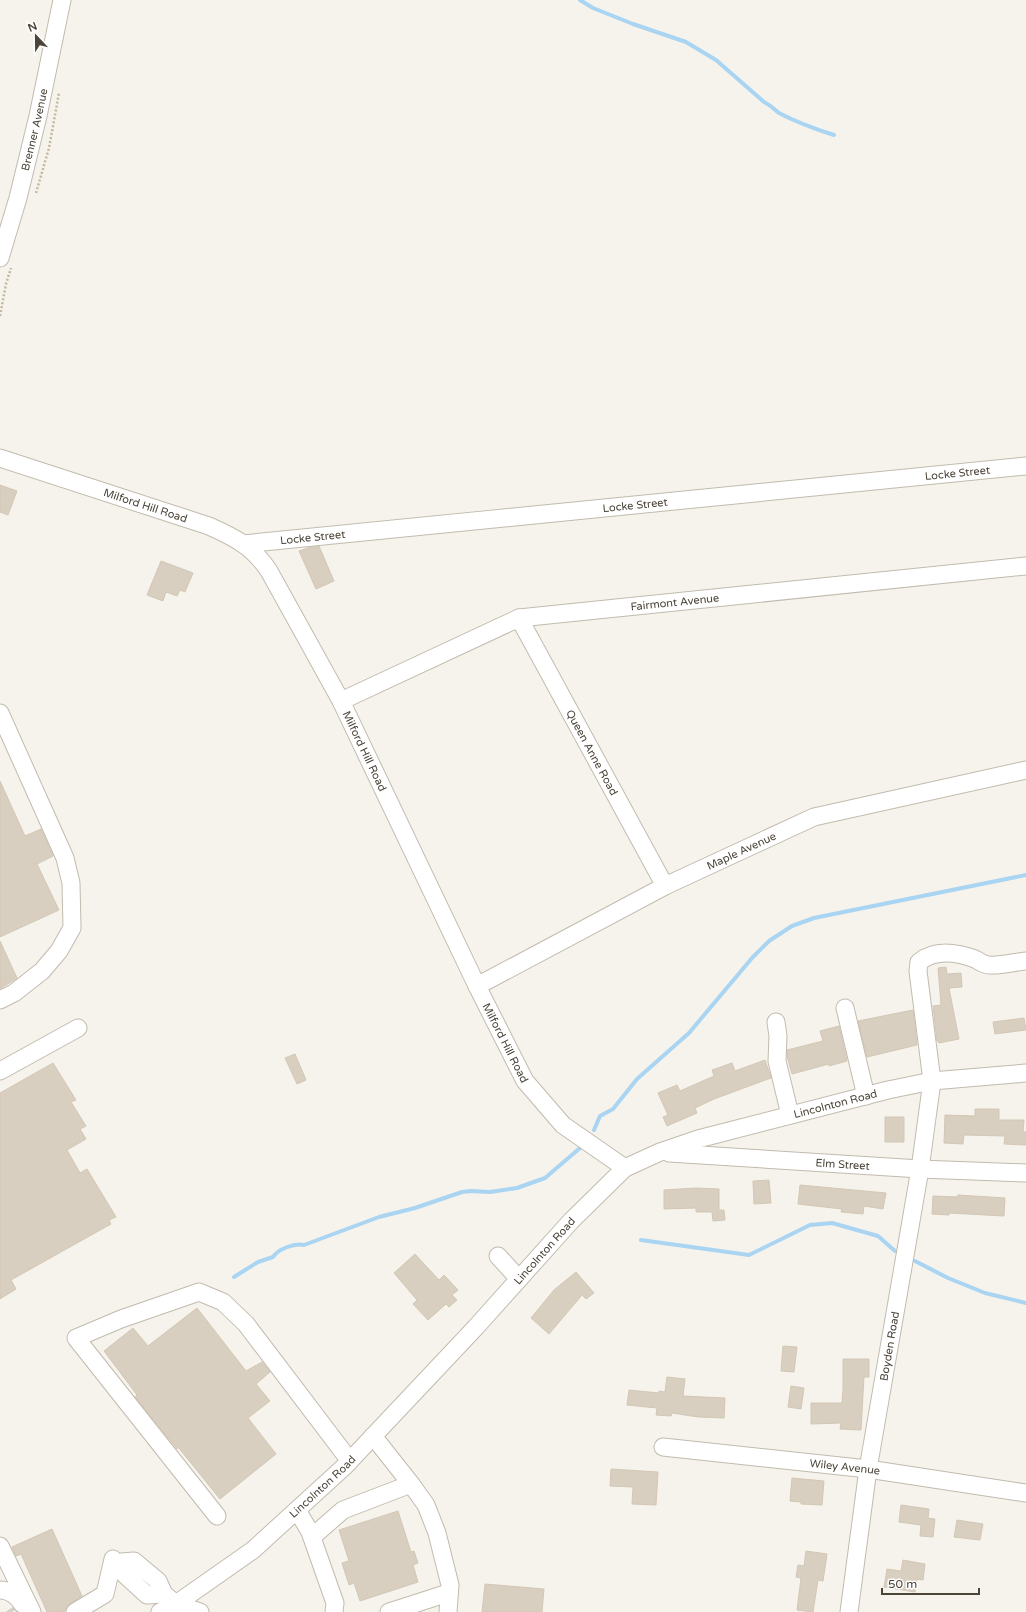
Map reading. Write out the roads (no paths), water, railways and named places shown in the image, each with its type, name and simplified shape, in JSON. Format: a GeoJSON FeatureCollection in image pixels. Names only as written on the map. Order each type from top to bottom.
{"type":"FeatureCollection","features":[{"type":"Feature","properties":{"kind":"street","name":"Brenner Avenue"},"geometry":{"type":"LineString","coordinates":[[0,258],[22,183],[38,116],[62,0]]}},
{"type":"Feature","properties":{"kind":"street","name":"Milford Hill Road"},"geometry":{"type":"LineString","coordinates":[[0,458],[209,526],[229,534],[259,556],[270,572],[341,701],[476,986],[525,1081],[563,1125],[625,1168]]}},
{"type":"Feature","properties":{"kind":"street","name":"Locke Street"},"geometry":{"type":"LineString","coordinates":[[243,544],[1026,466]]}},
{"type":"Feature","properties":{"kind":"street","name":"Fairmont Avenue"},"geometry":{"type":"LineString","coordinates":[[341,701],[519,618],[1026,566]]}},
{"type":"Feature","properties":{"kind":"street","name":"Queen Anne Road"},"geometry":{"type":"LineString","coordinates":[[519,618],[665,886]]}},
{"type":"Feature","properties":{"kind":"street"},"geometry":{"type":"LineString","coordinates":[[0,713],[65,858],[71,883],[72,928],[59,951],[42,971],[14,993],[0,1000]]}},
{"type":"Feature","properties":{"kind":"street","name":"Maple Avenue"},"geometry":{"type":"LineString","coordinates":[[476,986],[665,886],[814,817],[1026,770]]}},
{"type":"Feature","properties":{"kind":"street","name":"Boyden Road"},"geometry":{"type":"LineString","coordinates":[[849,1612],[868,1469],[920,1169],[932,1081],[918,971],[919,962],[927,955],[938,953],[959,954],[987,965],[1026,961]]}},
{"type":"Feature","properties":{"kind":"street"},"geometry":{"type":"LineString","coordinates":[[845,1008],[866,1096]]}},
{"type":"Feature","properties":{"kind":"street"},"geometry":{"type":"LineString","coordinates":[[776,1022],[778,1036],[777,1061],[790,1115]]}},
{"type":"Feature","properties":{"kind":"street"},"geometry":{"type":"LineString","coordinates":[[0,1071],[78,1028]]}},
{"type":"Feature","properties":{"kind":"street","name":"Lincolnton Road"},"geometry":{"type":"LineString","coordinates":[[160,1612],[170,1599],[253,1550],[350,1461],[592,1200],[625,1168],[660,1152],[698,1139],[866,1096],[932,1081],[1026,1073]]}},
{"type":"Feature","properties":{"kind":"street","name":"Elm Street"},"geometry":{"type":"LineString","coordinates":[[660,1152],[920,1169],[1026,1173]]}},
{"type":"Feature","properties":{"kind":"street"},"geometry":{"type":"LineString","coordinates":[[498,1256],[519,1279]]}},
{"type":"Feature","properties":{"kind":"street"},"geometry":{"type":"LineString","coordinates":[[217,1516],[76,1338],[121,1319],[199,1292],[222,1302],[246,1324],[350,1461]]}},
{"type":"Feature","properties":{"kind":"street"},"geometry":{"type":"LineString","coordinates":[[373,1436],[426,1505],[437,1533],[450,1586],[448,1593],[448,1612]]}},
{"type":"Feature","properties":{"kind":"street","name":"Wiley Avenue"},"geometry":{"type":"LineString","coordinates":[[663,1447],[868,1469],[1026,1493]]}},
{"type":"Feature","properties":{"kind":"street"},"geometry":{"type":"LineString","coordinates":[[312,1537],[342,1510],[411,1484]]}},
{"type":"Feature","properties":{"kind":"street"},"geometry":{"type":"LineString","coordinates":[[297,1510],[312,1537],[335,1603],[334,1612]]}},
{"type":"Feature","properties":{"kind":"street"},"geometry":{"type":"LineString","coordinates":[[0,1546],[6,1573],[17,1605]]}},
{"type":"Feature","properties":{"kind":"street"},"geometry":{"type":"LineString","coordinates":[[75,1612],[105,1594],[113,1559]]}},
{"type":"Feature","properties":{"kind":"street"},"geometry":{"type":"LineString","coordinates":[[389,1612],[448,1593]]}},
{"type":"Feature","properties":{"kind":"street"},"geometry":{"type":"LineString","coordinates":[[170,1599],[200,1612]]}},
{"type":"Feature","properties":{"kind":"waterway"},"geometry":{"type":"LineString","coordinates":[[580,0],[593,8],[633,24],[686,42],[716,60],[764,102],[779,113],[834,135]]}},
{"type":"Feature","properties":{"kind":"waterway"},"geometry":{"type":"LineString","coordinates":[[594,1130],[600,1116],[613,1109],[637,1079],[689,1033],[752,958],[769,941],[792,926],[814,918],[1026,875]]}},
{"type":"Feature","properties":{"kind":"waterway"},"geometry":{"type":"LineString","coordinates":[[234,1277],[258,1262],[273,1257],[279,1251],[287,1247],[304,1245],[379,1217],[415,1208],[462,1192],[490,1192],[517,1188],[545,1178],[580,1148]]}},
{"type":"Feature","properties":{"kind":"waterway"},"geometry":{"type":"LineString","coordinates":[[641,1240],[749,1255],[810,1225],[832,1223],[878,1236],[895,1251]]}},
{"type":"Feature","properties":{"kind":"waterway"},"geometry":{"type":"LineString","coordinates":[[915,1261],[948,1278],[985,1293],[1026,1303]]}}]}
